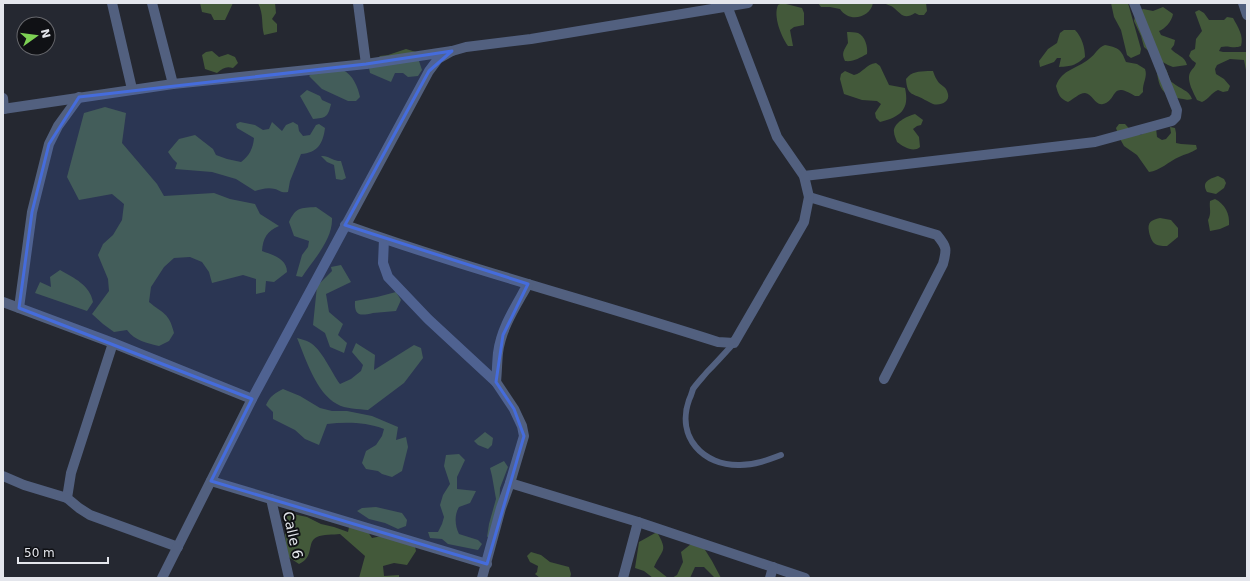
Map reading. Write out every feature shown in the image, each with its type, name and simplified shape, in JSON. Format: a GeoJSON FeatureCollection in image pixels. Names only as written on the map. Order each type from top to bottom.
{"type":"FeatureCollection","features":[{"type":"Feature","properties":{"kind":"street"},"geometry":{"type":"LineString","coordinates":[[112,3],[132,89]]}},
{"type":"Feature","properties":{"kind":"street"},"geometry":{"type":"LineString","coordinates":[[152,3],[173,84]]}},
{"type":"Feature","properties":{"kind":"street"},"geometry":{"type":"LineString","coordinates":[[358,3],[366,64]]}},
{"type":"Feature","properties":{"kind":"street"},"geometry":{"type":"LineString","coordinates":[[3,105],[79,97],[173,84],[366,64],[727,5],[748,3]]}},
{"type":"Feature","properties":{"kind":"street"},"geometry":{"type":"LineString","coordinates":[[804,176],[1095,142],[1172,121],[1176,117],[1177,110],[1134,3]]}},
{"type":"Feature","properties":{"kind":"street"},"geometry":{"type":"LineString","coordinates":[[1243,3],[1247,15]]}},
{"type":"Feature","properties":{"kind":"street"},"geometry":{"type":"LineString","coordinates":[[345,225],[384,239],[718,342],[734,343],[804,222],[809,197],[804,176],[777,137],[727,5]]}},
{"type":"Feature","properties":{"kind":"street"},"geometry":{"type":"LineString","coordinates":[[162,578],[252,400],[429,71],[438,59],[452,51]]}},
{"type":"Feature","properties":{"kind":"street"},"geometry":{"type":"LineString","coordinates":[[19,308],[32,212],[49,144],[58,126],[79,97]]}},
{"type":"Feature","properties":{"kind":"street"},"geometry":{"type":"LineString","coordinates":[[809,197],[937,235],[945,244],[946,251],[943,264],[884,379]]}},
{"type":"Feature","properties":{"kind":"street"},"geometry":{"type":"LineString","coordinates":[[384,239],[383,263],[388,277],[428,319],[496,382],[514,408],[522,426],[524,436],[501,508],[482,578]]}},
{"type":"Feature","properties":{"kind":"street"},"geometry":{"type":"LineString","coordinates":[[496,382],[498,352],[503,335],[510,317],[528,284]]}},
{"type":"Feature","properties":{"kind":"street"},"geometry":{"type":"LineString","coordinates":[[3,302],[113,343],[252,400]]}},
{"type":"Feature","properties":{"kind":"street"},"geometry":{"type":"LineString","coordinates":[[67,498],[71,473],[113,343]]}},
{"type":"Feature","properties":{"kind":"street"},"geometry":{"type":"LineString","coordinates":[[3,476],[24,485],[67,498],[90,515],[178,547]]}},
{"type":"Feature","properties":{"kind":"street"},"geometry":{"type":"LineString","coordinates":[[211,481],[487,564]]}},
{"type":"Feature","properties":{"kind":"street"},"geometry":{"type":"LineString","coordinates":[[510,483],[638,522],[805,578]]}},
{"type":"Feature","properties":{"kind":"street","name":"Calle 6"},"geometry":{"type":"LineString","coordinates":[[271,499],[289,578]]}},
{"type":"Feature","properties":{"kind":"street"},"geometry":{"type":"LineString","coordinates":[[623,578],[638,522]]}},
{"type":"Feature","properties":{"kind":"street"},"geometry":{"type":"LineString","coordinates":[[770,578],[773,567]]}},
{"type":"Feature","properties":{"kind":"lane"},"geometry":{"type":"LineString","coordinates":[[734,343],[693,389],[686,407],[685,426],[688,438],[698,451],[719,462],[740,465],[754,464],[781,455]]}},
{"type":"Feature","properties":{"kind":"highlighted area"},"geometry":{"type":"Polygon","coordinates":[[[452,51],[429,71],[345,225],[528,284],[503,335],[496,382],[514,409],[524,436],[487,564],[211,481],[252,399],[19,308],[32,212],[49,144],[79,97],[366,64],[452,51]]]}},
{"type":"Feature","properties":{"kind":"green space"},"geometry":{"type":"Polygon","coordinates":[[[200,3],[233,3],[225,20],[214,20],[211,14],[202,12],[200,3]]]}},
{"type":"Feature","properties":{"kind":"green space"},"geometry":{"type":"Polygon","coordinates":[[[258,3],[275,3],[276,13],[272,19],[277,24],[277,32],[264,35],[261,11],[258,3]]]}},
{"type":"Feature","properties":{"kind":"green space"},"geometry":{"type":"Polygon","coordinates":[[[782,3],[802,8],[804,13],[804,25],[794,27],[790,30],[793,46],[788,46],[778,26],[776,15],[778,5],[782,3]]]}},
{"type":"Feature","properties":{"kind":"green space"},"geometry":{"type":"Polygon","coordinates":[[[818,3],[873,3],[868,12],[864,15],[854,17],[849,16],[840,9],[821,7],[818,3]]]}},
{"type":"Feature","properties":{"kind":"green space"},"geometry":{"type":"Polygon","coordinates":[[[884,3],[926,3],[927,11],[924,15],[915,13],[905,16],[892,6],[884,3]]]}},
{"type":"Feature","properties":{"kind":"green space"},"geometry":{"type":"Polygon","coordinates":[[[1111,3],[1128,3],[1141,49],[1140,54],[1131,58],[1127,55],[1121,30],[1114,17],[1111,3]]]}},
{"type":"Feature","properties":{"kind":"green space"},"geometry":{"type":"Polygon","coordinates":[[[1163,7],[1173,14],[1168,24],[1159,31],[1161,35],[1175,40],[1171,49],[1186,62],[1187,65],[1173,67],[1168,65],[1159,60],[1144,47],[1134,21],[1135,16],[1143,9],[1153,11],[1163,7]]]}},
{"type":"Feature","properties":{"kind":"green space"},"geometry":{"type":"Polygon","coordinates":[[[1199,10],[1204,13],[1209,20],[1224,20],[1227,17],[1233,18],[1239,28],[1242,39],[1241,46],[1221,47],[1219,51],[1247,52],[1247,75],[1244,60],[1230,59],[1217,65],[1215,69],[1216,74],[1224,79],[1230,86],[1228,91],[1223,92],[1218,90],[1202,102],[1197,100],[1189,82],[1189,74],[1196,63],[1189,56],[1191,51],[1195,49],[1196,39],[1202,31],[1195,12],[1199,10]]]}},
{"type":"Feature","properties":{"kind":"green space"},"geometry":{"type":"Polygon","coordinates":[[[1064,30],[1075,30],[1080,36],[1083,43],[1085,57],[1076,64],[1070,66],[1059,67],[1061,58],[1057,58],[1054,62],[1040,67],[1039,61],[1048,49],[1057,43],[1060,33],[1064,30]]]}},
{"type":"Feature","properties":{"kind":"green space"},"geometry":{"type":"Polygon","coordinates":[[[847,32],[860,34],[864,39],[867,54],[854,60],[845,61],[843,54],[848,43],[847,32]]]}},
{"type":"Feature","properties":{"kind":"green space"},"geometry":{"type":"Polygon","coordinates":[[[1105,45],[1119,50],[1123,54],[1126,62],[1137,64],[1145,69],[1146,75],[1143,92],[1139,96],[1135,96],[1122,90],[1118,90],[1108,102],[1103,104],[1096,102],[1090,95],[1085,93],[1068,102],[1061,98],[1056,86],[1062,76],[1091,57],[1105,45]]]}},
{"type":"Feature","properties":{"kind":"green space"},"geometry":{"type":"Polygon","coordinates":[[[406,49],[416,52],[422,70],[418,76],[408,77],[403,73],[395,73],[391,82],[370,73],[369,68],[380,56],[406,49]]]}},
{"type":"Feature","properties":{"kind":"green space"},"geometry":{"type":"Polygon","coordinates":[[[212,51],[219,57],[228,54],[235,57],[238,63],[233,68],[228,67],[217,73],[205,69],[202,55],[206,52],[212,51]]]}},
{"type":"Feature","properties":{"kind":"green space"},"geometry":{"type":"Polygon","coordinates":[[[876,63],[880,66],[889,85],[905,88],[906,96],[905,107],[898,115],[880,122],[876,118],[875,113],[881,104],[877,101],[862,100],[844,94],[840,79],[841,74],[845,71],[854,75],[876,63]]]}},
{"type":"Feature","properties":{"kind":"green space"},"geometry":{"type":"Polygon","coordinates":[[[321,65],[332,66],[347,72],[358,89],[360,97],[356,101],[348,101],[322,89],[309,76],[321,65]]]}},
{"type":"Feature","properties":{"kind":"green space"},"geometry":{"type":"Polygon","coordinates":[[[1166,69],[1172,82],[1187,92],[1192,99],[1187,100],[1177,98],[1164,92],[1160,85],[1157,73],[1166,69]]]}},
{"type":"Feature","properties":{"kind":"green space"},"geometry":{"type":"Polygon","coordinates":[[[933,71],[938,82],[947,91],[948,97],[944,103],[933,104],[912,94],[908,89],[906,79],[908,76],[916,72],[933,71]]]}},
{"type":"Feature","properties":{"kind":"green space"},"geometry":{"type":"Polygon","coordinates":[[[307,90],[320,96],[322,100],[331,104],[329,112],[326,116],[313,119],[300,96],[307,90]]]}},
{"type":"Feature","properties":{"kind":"green space"},"geometry":{"type":"Polygon","coordinates":[[[105,107],[126,113],[122,143],[157,184],[164,196],[214,193],[230,199],[255,204],[260,214],[279,226],[271,230],[266,236],[263,242],[262,251],[279,258],[285,264],[287,272],[274,282],[266,281],[265,292],[256,294],[256,279],[243,275],[212,283],[209,272],[202,262],[190,257],[174,258],[164,267],[151,287],[149,302],[168,317],[174,333],[169,341],[159,346],[150,344],[137,339],[127,330],[114,332],[103,324],[92,314],[109,291],[108,279],[98,255],[103,244],[113,235],[122,220],[124,204],[112,194],[79,200],[67,177],[84,113],[105,107]]]}},
{"type":"Feature","properties":{"kind":"green space"},"geometry":{"type":"Polygon","coordinates":[[[915,114],[923,120],[921,125],[913,129],[919,137],[920,147],[917,149],[911,149],[897,142],[894,129],[901,120],[915,114]]]}},
{"type":"Feature","properties":{"kind":"green space"},"geometry":{"type":"Polygon","coordinates":[[[240,122],[255,125],[263,130],[269,129],[272,122],[282,131],[286,125],[293,122],[298,125],[299,131],[303,136],[310,135],[316,125],[319,124],[325,128],[323,139],[318,147],[311,152],[301,154],[290,181],[288,192],[282,192],[270,188],[255,191],[236,179],[212,172],[175,169],[177,163],[168,152],[179,139],[195,135],[213,149],[216,155],[241,162],[250,152],[253,146],[254,138],[237,128],[236,124],[240,122]]]}},
{"type":"Feature","properties":{"kind":"green space"},"geometry":{"type":"Polygon","coordinates":[[[1119,124],[1125,124],[1135,135],[1140,135],[1156,128],[1157,137],[1162,140],[1166,139],[1171,133],[1170,127],[1175,128],[1176,143],[1196,145],[1197,149],[1175,159],[1157,170],[1149,172],[1137,155],[1124,146],[1116,128],[1119,124]]]}},
{"type":"Feature","properties":{"kind":"green space"},"geometry":{"type":"Polygon","coordinates":[[[321,156],[326,156],[341,161],[346,178],[342,180],[336,179],[334,165],[327,162],[321,156]]]}},
{"type":"Feature","properties":{"kind":"green space"},"geometry":{"type":"Polygon","coordinates":[[[1218,176],[1224,179],[1226,183],[1224,188],[1216,194],[1207,192],[1205,189],[1205,183],[1218,176]]]}},
{"type":"Feature","properties":{"kind":"green space"},"geometry":{"type":"Polygon","coordinates":[[[1215,199],[1222,204],[1226,210],[1229,217],[1229,225],[1210,231],[1208,220],[1210,213],[1210,201],[1215,199]]]}},
{"type":"Feature","properties":{"kind":"green space"},"geometry":{"type":"Polygon","coordinates":[[[316,207],[332,218],[329,234],[322,249],[302,277],[296,276],[302,255],[308,247],[309,241],[294,236],[289,222],[294,213],[299,209],[316,207]]]}},
{"type":"Feature","properties":{"kind":"green space"},"geometry":{"type":"Polygon","coordinates":[[[1160,218],[1171,220],[1178,228],[1178,237],[1167,246],[1155,244],[1151,239],[1149,232],[1150,222],[1160,218]]]}},
{"type":"Feature","properties":{"kind":"green space"},"geometry":{"type":"Polygon","coordinates":[[[341,265],[351,282],[326,294],[329,312],[343,324],[338,335],[347,343],[344,353],[330,347],[325,333],[313,325],[317,286],[332,271],[331,267],[341,265]]]}},
{"type":"Feature","properties":{"kind":"green space"},"geometry":{"type":"Polygon","coordinates":[[[60,270],[81,283],[89,291],[93,302],[87,311],[35,293],[40,282],[51,287],[50,277],[60,270]]]}},
{"type":"Feature","properties":{"kind":"green space"},"geometry":{"type":"Polygon","coordinates":[[[396,292],[401,300],[396,311],[359,314],[356,310],[355,301],[396,292]]]}},
{"type":"Feature","properties":{"kind":"green space"},"geometry":{"type":"Polygon","coordinates":[[[297,338],[308,341],[314,345],[340,384],[351,379],[361,371],[363,365],[352,352],[356,343],[375,355],[374,370],[414,345],[421,348],[423,358],[404,383],[368,410],[344,407],[330,399],[317,384],[297,338]]]}},
{"type":"Feature","properties":{"kind":"green space"},"geometry":{"type":"Polygon","coordinates":[[[283,389],[300,396],[320,408],[372,416],[398,427],[396,440],[406,437],[408,447],[402,471],[392,477],[378,471],[366,469],[362,463],[366,451],[376,445],[382,436],[384,429],[356,423],[327,424],[319,445],[305,439],[295,430],[273,419],[273,412],[266,405],[273,395],[283,389]]]}},
{"type":"Feature","properties":{"kind":"green space"},"geometry":{"type":"Polygon","coordinates":[[[485,432],[493,438],[492,445],[488,449],[478,445],[474,441],[485,432]]]}},
{"type":"Feature","properties":{"kind":"green space"},"geometry":{"type":"Polygon","coordinates":[[[459,454],[465,460],[457,477],[457,489],[476,491],[470,503],[459,507],[457,510],[457,528],[459,534],[478,540],[482,544],[478,550],[448,544],[442,539],[430,538],[428,532],[438,532],[444,517],[440,505],[443,495],[450,484],[444,466],[446,455],[459,454]]]}},
{"type":"Feature","properties":{"kind":"green space"},"geometry":{"type":"Polygon","coordinates":[[[504,461],[508,467],[500,488],[498,533],[487,537],[496,499],[490,468],[504,461]]]}},
{"type":"Feature","properties":{"kind":"green space"},"geometry":{"type":"Polygon","coordinates":[[[376,507],[402,513],[407,520],[406,526],[398,529],[385,523],[369,519],[357,511],[362,508],[376,507]]]}},
{"type":"Feature","properties":{"kind":"green space"},"geometry":{"type":"Polygon","coordinates":[[[284,512],[307,517],[321,524],[348,532],[351,518],[361,522],[372,538],[391,534],[414,542],[416,551],[407,565],[394,563],[383,566],[384,576],[399,575],[399,578],[359,578],[365,556],[340,534],[325,535],[314,539],[307,558],[299,564],[287,556],[285,534],[286,521],[284,512]]]}},
{"type":"Feature","properties":{"kind":"green space"},"geometry":{"type":"Polygon","coordinates":[[[657,532],[662,543],[663,550],[654,567],[668,578],[653,578],[644,571],[635,568],[639,542],[657,532]]]}},
{"type":"Feature","properties":{"kind":"green space"},"geometry":{"type":"Polygon","coordinates":[[[691,544],[702,545],[721,578],[714,578],[704,567],[695,567],[690,578],[672,578],[677,575],[683,562],[681,552],[691,544]]]}},
{"type":"Feature","properties":{"kind":"green space"},"geometry":{"type":"Polygon","coordinates":[[[531,552],[541,555],[550,562],[569,567],[571,574],[570,578],[540,578],[535,574],[538,566],[530,562],[527,556],[531,552]]]}}]}
